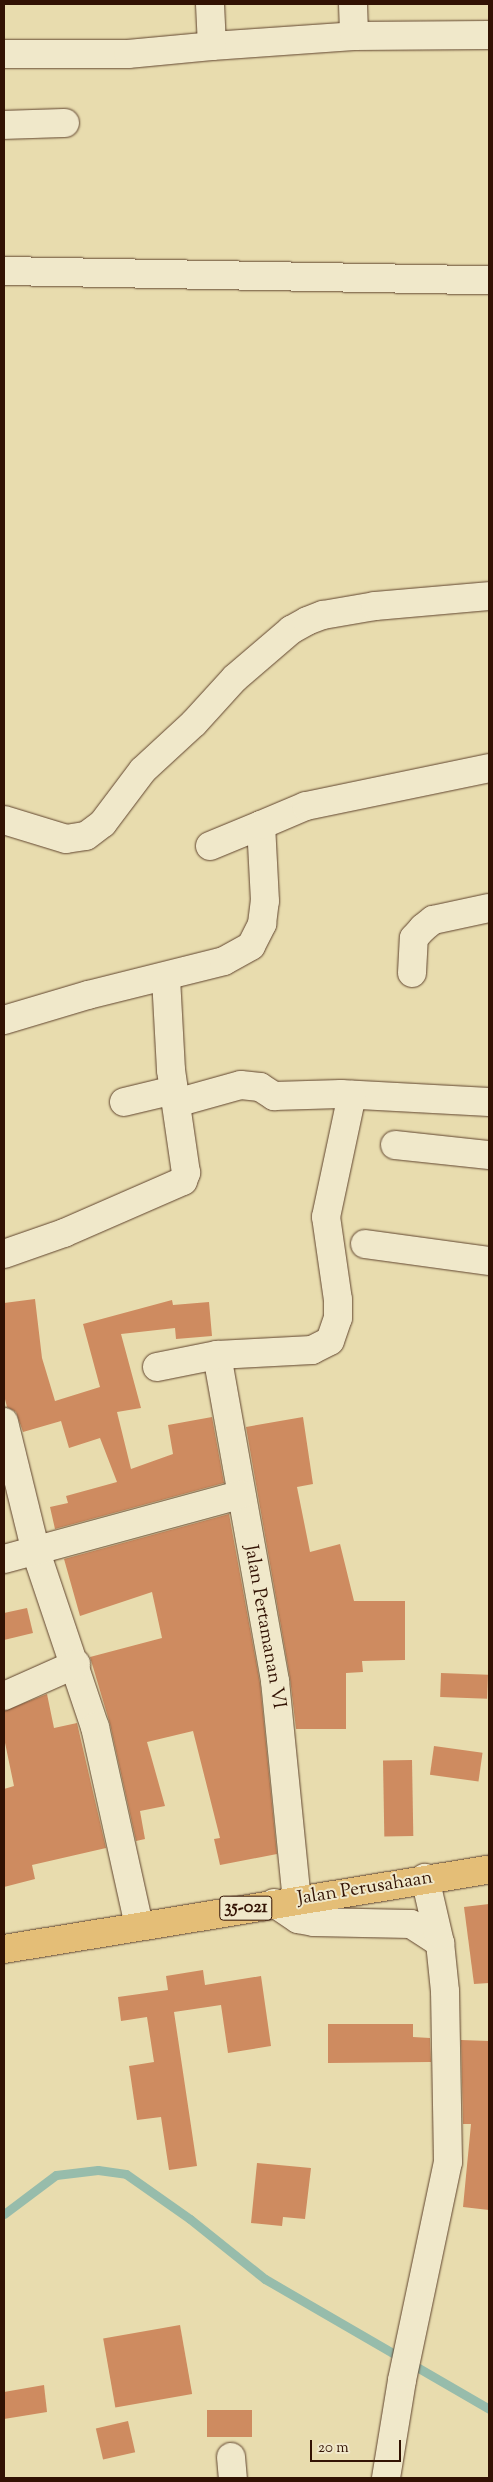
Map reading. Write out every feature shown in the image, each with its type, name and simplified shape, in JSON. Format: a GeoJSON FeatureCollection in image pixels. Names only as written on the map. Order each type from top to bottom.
{"type":"FeatureCollection","features":[{"type":"Feature","properties":{"kind":"main road","name":"Jalan Perusahaan"},"geometry":{"type":"LineString","coordinates":[[4,1949],[425,1878],[489,1870]]}},
{"type":"Feature","properties":{"kind":"street"},"geometry":{"type":"LineString","coordinates":[[210,4],[212,46]]}},
{"type":"Feature","properties":{"kind":"street"},"geometry":{"type":"LineString","coordinates":[[353,4],[354,36]]}},
{"type":"Feature","properties":{"kind":"street"},"geometry":{"type":"LineString","coordinates":[[4,54],[128,54],[354,36],[489,35]]}},
{"type":"Feature","properties":{"kind":"street"},"geometry":{"type":"LineString","coordinates":[[4,125],[65,123]]}},
{"type":"Feature","properties":{"kind":"street"},"geometry":{"type":"LineString","coordinates":[[4,271],[489,280]]}},
{"type":"Feature","properties":{"kind":"street"},"geometry":{"type":"LineString","coordinates":[[4,820],[66,840],[86,836],[103,823],[143,770],[194,723],[235,678],[291,630],[323,615],[375,606],[489,596]]}},
{"type":"Feature","properties":{"kind":"street"},"geometry":{"type":"LineString","coordinates":[[210,846],[306,806],[489,768]]}},
{"type":"Feature","properties":{"kind":"street"},"geometry":{"type":"LineString","coordinates":[[4,1020],[88,994],[166,977],[224,961],[251,946],[258,936],[265,901],[261,825]]}},
{"type":"Feature","properties":{"kind":"street"},"geometry":{"type":"LineString","coordinates":[[412,973],[414,938],[423,928],[433,920],[489,908]]}},
{"type":"Feature","properties":{"kind":"street"},"geometry":{"type":"LineString","coordinates":[[4,1254],[64,1233],[183,1181],[186,1173],[175,1096],[166,977]]}},
{"type":"Feature","properties":{"kind":"street"},"geometry":{"type":"LineString","coordinates":[[124,1102],[241,1085],[260,1087],[274,1096],[352,1095],[489,1102]]}},
{"type":"Feature","properties":{"kind":"street"},"geometry":{"type":"LineString","coordinates":[[157,1367],[217,1355],[312,1350],[330,1341],[338,1318],[338,1300],[326,1217],[352,1095]]}},
{"type":"Feature","properties":{"kind":"street"},"geometry":{"type":"LineString","coordinates":[[395,1145],[489,1155]]}},
{"type":"Feature","properties":{"kind":"street"},"geometry":{"type":"LineString","coordinates":[[365,1244],[489,1261]]}},
{"type":"Feature","properties":{"kind":"street","name":"Jalan Pertamanan VI"},"geometry":{"type":"LineString","coordinates":[[217,1355],[240,1495],[275,1681],[285,1902]]}},
{"type":"Feature","properties":{"kind":"street"},"geometry":{"type":"LineString","coordinates":[[4,1422],[36,1552],[76,1664],[95,1727],[140,1925]]}},
{"type":"Feature","properties":{"kind":"street"},"geometry":{"type":"LineString","coordinates":[[4,1559],[36,1552],[240,1495]]}},
{"type":"Feature","properties":{"kind":"street"},"geometry":{"type":"LineString","coordinates":[[4,1696],[76,1664]]}},
{"type":"Feature","properties":{"kind":"street"},"geometry":{"type":"LineString","coordinates":[[386,2478],[402,2380],[448,2162],[449,2043],[440,1943],[425,1878]]}},
{"type":"Feature","properties":{"kind":"street"},"geometry":{"type":"LineString","coordinates":[[285,1902],[298,1919],[314,1922],[411,1924],[440,1943]]}},
{"type":"Feature","properties":{"kind":"building"},"geometry":{"type":"Polygon","coordinates":[[[35,1299],[42,1358],[55,1401],[100,1387],[83,1324],[172,1300],[173,1305],[209,1302],[212,1336],[176,1339],[175,1328],[121,1334],[141,1408],[117,1412],[131,1469],[173,1454],[168,1425],[212,1417],[224,1483],[55,1529],[50,1507],[68,1503],[66,1496],[117,1482],[100,1438],[69,1448],[61,1421],[23,1432],[16,1412],[7,1407],[4,1395],[4,1303],[35,1299]]]}},
{"type":"Feature","properties":{"kind":"building"},"geometry":{"type":"Polygon","coordinates":[[[303,1417],[313,1484],[297,1487],[310,1552],[340,1544],[354,1601],[405,1601],[405,1660],[362,1661],[363,1672],[346,1673],[346,1729],[296,1729],[290,1678],[246,1427],[303,1417]]]}},
{"type":"Feature","properties":{"kind":"building"},"geometry":{"type":"Polygon","coordinates":[[[229,1514],[260,1683],[277,1854],[220,1865],[214,1839],[220,1838],[193,1731],[147,1742],[165,1806],[140,1811],[145,1839],[136,1841],[110,1724],[90,1657],[162,1638],[152,1592],[80,1616],[64,1559],[229,1514]]]}},
{"type":"Feature","properties":{"kind":"building"},"geometry":{"type":"Polygon","coordinates":[[[27,1608],[33,1633],[4,1640],[4,1613],[27,1608]]]}},
{"type":"Feature","properties":{"kind":"building"},"geometry":{"type":"Polygon","coordinates":[[[441,1673],[488,1675],[487,1699],[440,1697],[441,1673]]]}},
{"type":"Feature","properties":{"kind":"building"},"geometry":{"type":"Polygon","coordinates":[[[47,1694],[54,1728],[77,1723],[106,1848],[32,1865],[35,1879],[4,1887],[4,1789],[14,1786],[4,1738],[4,1711],[47,1694]]]}},
{"type":"Feature","properties":{"kind":"building"},"geometry":{"type":"Polygon","coordinates":[[[434,1746],[483,1753],[478,1782],[430,1775],[434,1746]]]}},
{"type":"Feature","properties":{"kind":"building"},"geometry":{"type":"Polygon","coordinates":[[[412,1760],[413,1836],[384,1836],[383,1761],[412,1760]]]}},
{"type":"Feature","properties":{"kind":"building"},"geometry":{"type":"Polygon","coordinates":[[[489,1904],[489,1983],[474,1984],[464,1907],[489,1904]]]}},
{"type":"Feature","properties":{"kind":"building"},"geometry":{"type":"Polygon","coordinates":[[[203,1970],[205,1985],[261,1976],[271,2046],[228,2053],[221,2005],[174,2012],[197,2166],[169,2170],[161,2117],[137,2120],[129,2066],[154,2062],[147,2017],[121,2021],[118,1997],[168,1990],[166,1976],[203,1970]]]}},
{"type":"Feature","properties":{"kind":"building"},"geometry":{"type":"Polygon","coordinates":[[[328,2024],[413,2024],[413,2037],[430,2038],[431,2062],[328,2063],[328,2024]]]}},
{"type":"Feature","properties":{"kind":"building"},"geometry":{"type":"Polygon","coordinates":[[[461,2040],[489,2041],[489,2210],[463,2207],[471,2124],[463,2124],[461,2040]]]}},
{"type":"Feature","properties":{"kind":"building"},"geometry":{"type":"Polygon","coordinates":[[[257,2163],[311,2168],[305,2219],[283,2217],[282,2226],[251,2223],[257,2163]]]}},
{"type":"Feature","properties":{"kind":"building"},"geometry":{"type":"Polygon","coordinates":[[[180,2325],[192,2394],[115,2407],[103,2339],[180,2325]]]}},
{"type":"Feature","properties":{"kind":"building"},"geometry":{"type":"Polygon","coordinates":[[[44,2385],[47,2412],[4,2419],[4,2392],[44,2385]]]}},
{"type":"Feature","properties":{"kind":"building"},"geometry":{"type":"Polygon","coordinates":[[[207,2410],[252,2410],[252,2437],[207,2437],[207,2410]]]}},
{"type":"Feature","properties":{"kind":"building"},"geometry":{"type":"Polygon","coordinates":[[[128,2421],[135,2452],[103,2460],[96,2428],[128,2421]]]}},
{"type":"Feature","properties":{"kind":"waterway"},"geometry":{"type":"LineString","coordinates":[[4,2214],[56,2175],[98,2170],[126,2174],[190,2219],[265,2279],[489,2409]]}}]}
